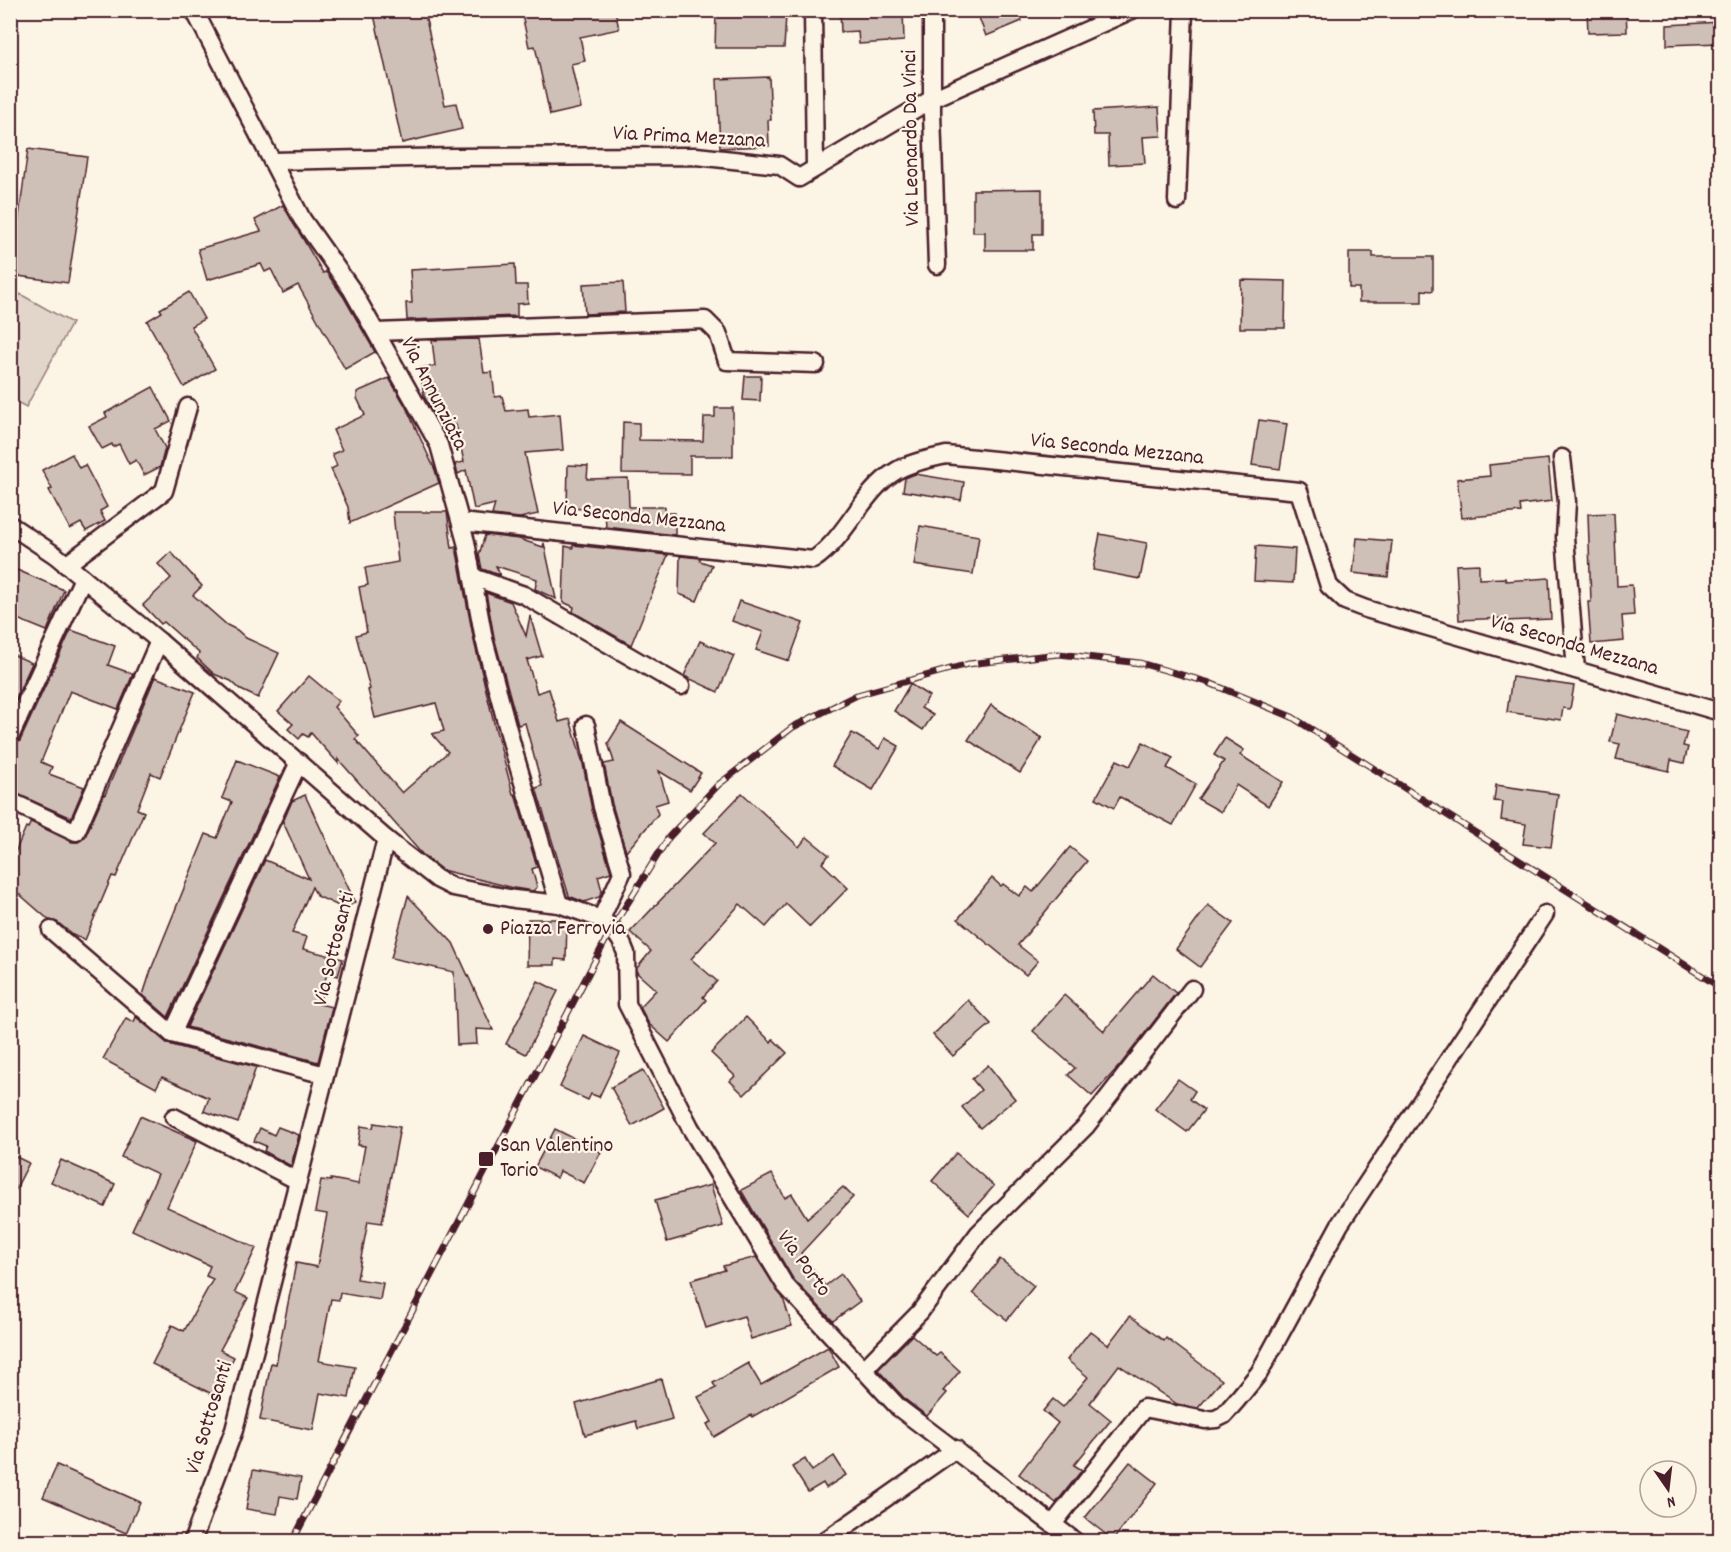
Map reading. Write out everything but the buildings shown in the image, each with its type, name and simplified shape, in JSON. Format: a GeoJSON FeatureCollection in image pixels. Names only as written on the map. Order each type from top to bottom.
{"type":"FeatureCollection","features":[{"type":"Feature","properties":{"kind":"street","name":"Via Annunziata"},"geometry":{"type":"LineString","coordinates":[[194,10],[302,219],[352,290],[439,445],[461,522],[484,639],[559,904]]}},
{"type":"Feature","properties":{"kind":"street"},"geometry":{"type":"LineString","coordinates":[[813,10],[815,168]]}},
{"type":"Feature","properties":{"kind":"street","name":"Via Leonardo Da Vinci"},"geometry":{"type":"LineString","coordinates":[[932,10],[932,99],[938,265]]}},
{"type":"Feature","properties":{"kind":"street","name":"Via Prima Mezzana"},"geometry":{"type":"LineString","coordinates":[[272,161],[454,157],[696,156],[779,165],[799,178],[932,99],[1132,10]]}},
{"type":"Feature","properties":{"kind":"street"},"geometry":{"type":"LineString","coordinates":[[1177,201],[1184,10]]}},
{"type":"Feature","properties":{"kind":"street"},"geometry":{"type":"LineString","coordinates":[[376,332],[705,320],[718,333],[727,361],[816,364]]}},
{"type":"Feature","properties":{"kind":"street"},"geometry":{"type":"LineString","coordinates":[[66,565],[164,491],[188,407]]}},
{"type":"Feature","properties":{"kind":"street","name":"Via Seconda Mezzana"},"geometry":{"type":"LineString","coordinates":[[461,522],[813,560],[826,551],[878,487],[897,471],[921,461],[946,455],[1299,491],[1329,586],[1345,601],[1720,712]]}},
{"type":"Feature","properties":{"kind":"street"},"geometry":{"type":"LineString","coordinates":[[1562,458],[1567,502],[1565,537],[1576,670]]}},
{"type":"Feature","properties":{"kind":"street"},"geometry":{"type":"LineString","coordinates":[[10,525],[83,578],[159,641],[386,839],[437,879],[453,887],[514,899],[559,904],[606,923],[622,873],[602,807],[586,725]]}},
{"type":"Feature","properties":{"kind":"street"},"geometry":{"type":"LineString","coordinates":[[473,577],[524,595],[681,686]]}},
{"type":"Feature","properties":{"kind":"street"},"geometry":{"type":"LineString","coordinates":[[10,737],[83,578]]}},
{"type":"Feature","properties":{"kind":"street"},"geometry":{"type":"LineString","coordinates":[[10,801],[76,832],[159,641]]}},
{"type":"Feature","properties":{"kind":"street"},"geometry":{"type":"LineString","coordinates":[[172,1034],[299,762]]}},
{"type":"Feature","properties":{"kind":"street","name":"Via Sottosanti"},"geometry":{"type":"LineString","coordinates":[[192,1542],[234,1430],[386,839]]}},
{"type":"Feature","properties":{"kind":"street"},"geometry":{"type":"LineString","coordinates":[[1053,1524],[1144,1408],[1205,1420],[1216,1419],[1224,1415],[1237,1400],[1259,1372],[1340,1224],[1545,914]]}},
{"type":"Feature","properties":{"kind":"street","name":"Via Porto"},"geometry":{"type":"LineString","coordinates":[[606,923],[621,941],[626,953],[627,1004],[690,1127],[785,1285],[899,1408],[1076,1542]]}},
{"type":"Feature","properties":{"kind":"street"},"geometry":{"type":"LineString","coordinates":[[51,930],[172,1034],[326,1075]]}},
{"type":"Feature","properties":{"kind":"street"},"geometry":{"type":"LineString","coordinates":[[863,1370],[920,1312],[978,1234],[1086,1126],[1192,989]]}},
{"type":"Feature","properties":{"kind":"street"},"geometry":{"type":"LineString","coordinates":[[174,1117],[298,1181]]}},
{"type":"Feature","properties":{"kind":"street"},"geometry":{"type":"LineString","coordinates":[[823,1542],[956,1449]]}},
{"type":"Feature","properties":{"kind":"shaded area"},"geometry":{"type":"Polygon","coordinates":[[[20,294],[72,323],[26,407],[10,398],[11,312],[20,294]]]}},
{"type":"Feature","properties":{"kind":"railway"},"geometry":{"type":"LineString","coordinates":[[292,1542],[612,928],[669,837],[718,785],[793,727],[857,695],[968,664],[1059,654],[1140,663],[1207,682],[1292,717],[1720,987]]}},
{"type":"Feature","properties":{"kind":"place","name":"Piazza Ferrovia"},"geometry":{"type":"Point","coordinates":[488,929]}},
{"type":"Feature","properties":{"kind":"place","name":"San Valentino Torio"},"geometry":{"type":"Point","coordinates":[486,1159]}}]}
